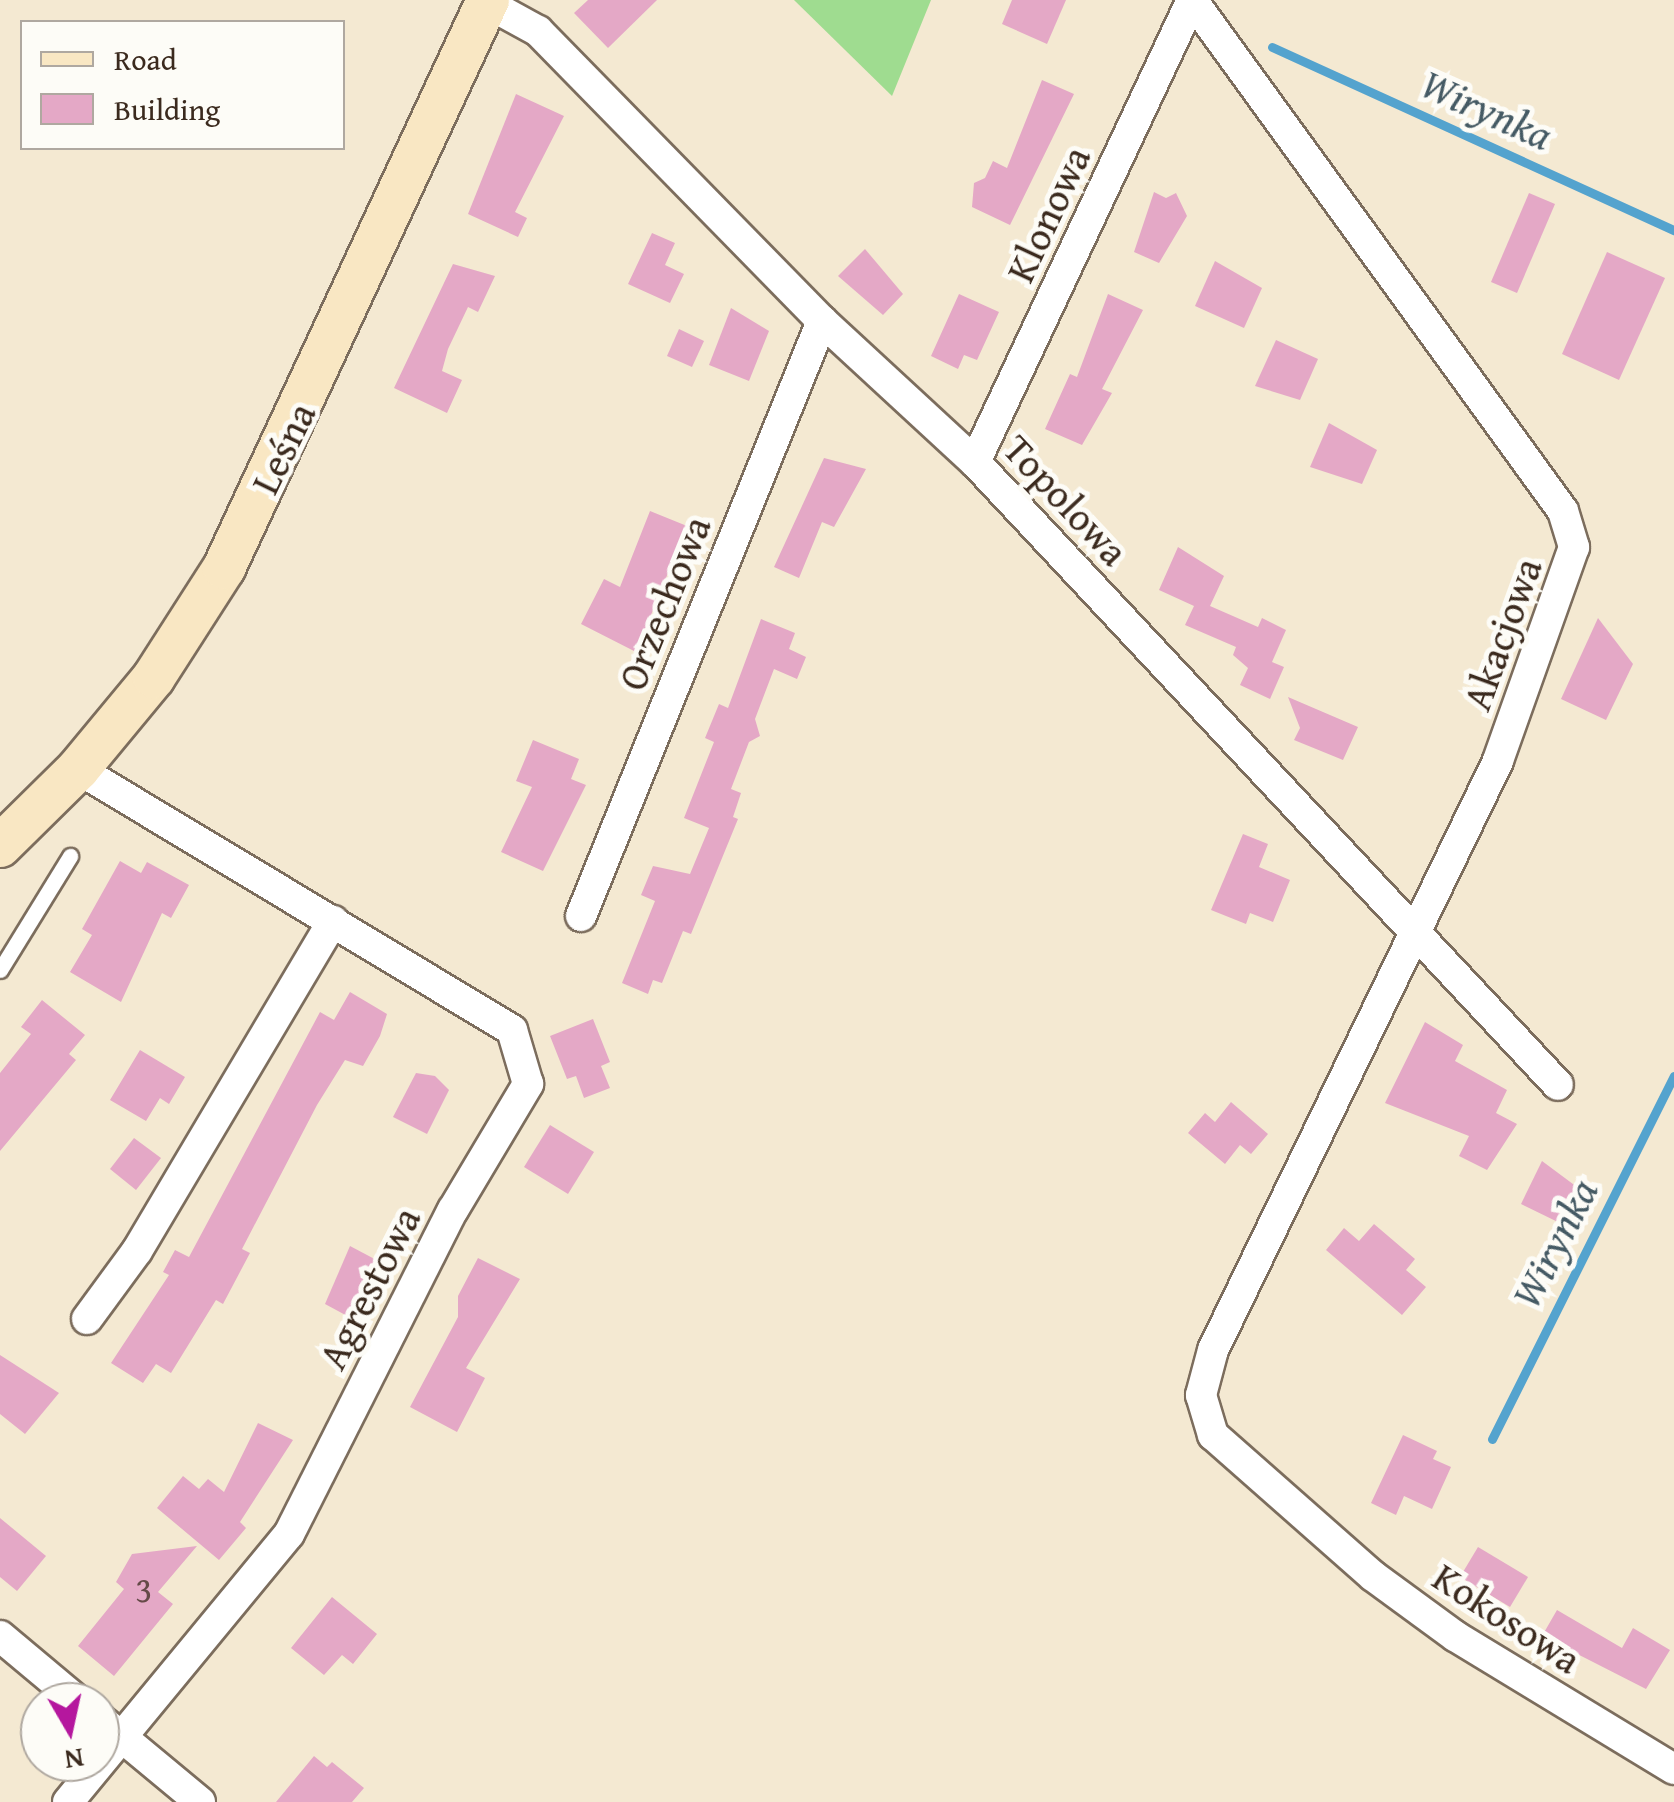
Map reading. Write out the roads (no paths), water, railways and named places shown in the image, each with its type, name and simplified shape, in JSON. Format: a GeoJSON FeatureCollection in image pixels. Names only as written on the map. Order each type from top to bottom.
{"type":"FeatureCollection","features":[{"type":"Feature","properties":{"kind":"street","name":"Klonowa"},"geometry":{"type":"LineString","coordinates":[[975,462],[1192,0]]}},
{"type":"Feature","properties":{"kind":"street","name":"Akacjowa"},"geometry":{"type":"LineString","coordinates":[[1192,0],[1564,511],[1574,547],[1498,762],[1413,930],[1213,1350]]}},
{"type":"Feature","properties":{"kind":"street","name":"Topolowa"},"geometry":{"type":"LineString","coordinates":[[487,1],[538,31],[822,321],[975,462],[1558,1084]]}},
{"type":"Feature","properties":{"kind":"street","name":"Leśna"},"geometry":{"type":"LineString","coordinates":[[0,846],[78,769],[154,677],[224,568],[487,1]]}},
{"type":"Feature","properties":{"kind":"street","name":"Orzechowa"},"geometry":{"type":"LineString","coordinates":[[581,916],[822,321]]}},
{"type":"Feature","properties":{"kind":"street","name":"Agrestowa"},"geometry":{"type":"LineString","coordinates":[[78,769],[512,1030],[528,1084],[453,1210],[289,1534],[120,1720]]}},
{"type":"Feature","properties":{"kind":"street"},"geometry":{"type":"LineString","coordinates":[[88,1319],[138,1251],[333,921]]}},
{"type":"Feature","properties":{"kind":"street","name":"Kokosowa"},"geometry":{"type":"LineString","coordinates":[[1213,1350],[1200,1395],[1213,1435],[1306,1521],[1455,1636],[1674,1770]]}},
{"type":"Feature","properties":{"kind":"street"},"geometry":{"type":"LineString","coordinates":[[0,1636],[56,1682]]}},
{"type":"Feature","properties":{"kind":"street"},"geometry":{"type":"LineString","coordinates":[[120,1736],[200,1802]]}},
{"type":"Feature","properties":{"kind":"lane"},"geometry":{"type":"LineString","coordinates":[[0,970],[70,856]]}},
{"type":"Feature","properties":{"kind":"waterway","name":"Wirynka"},"geometry":{"type":"LineString","coordinates":[[1272,47],[1674,230]]}},
{"type":"Feature","properties":{"kind":"waterway","name":"Wirynka"},"geometry":{"type":"LineString","coordinates":[[1492,1439],[1674,1076]]}}]}
